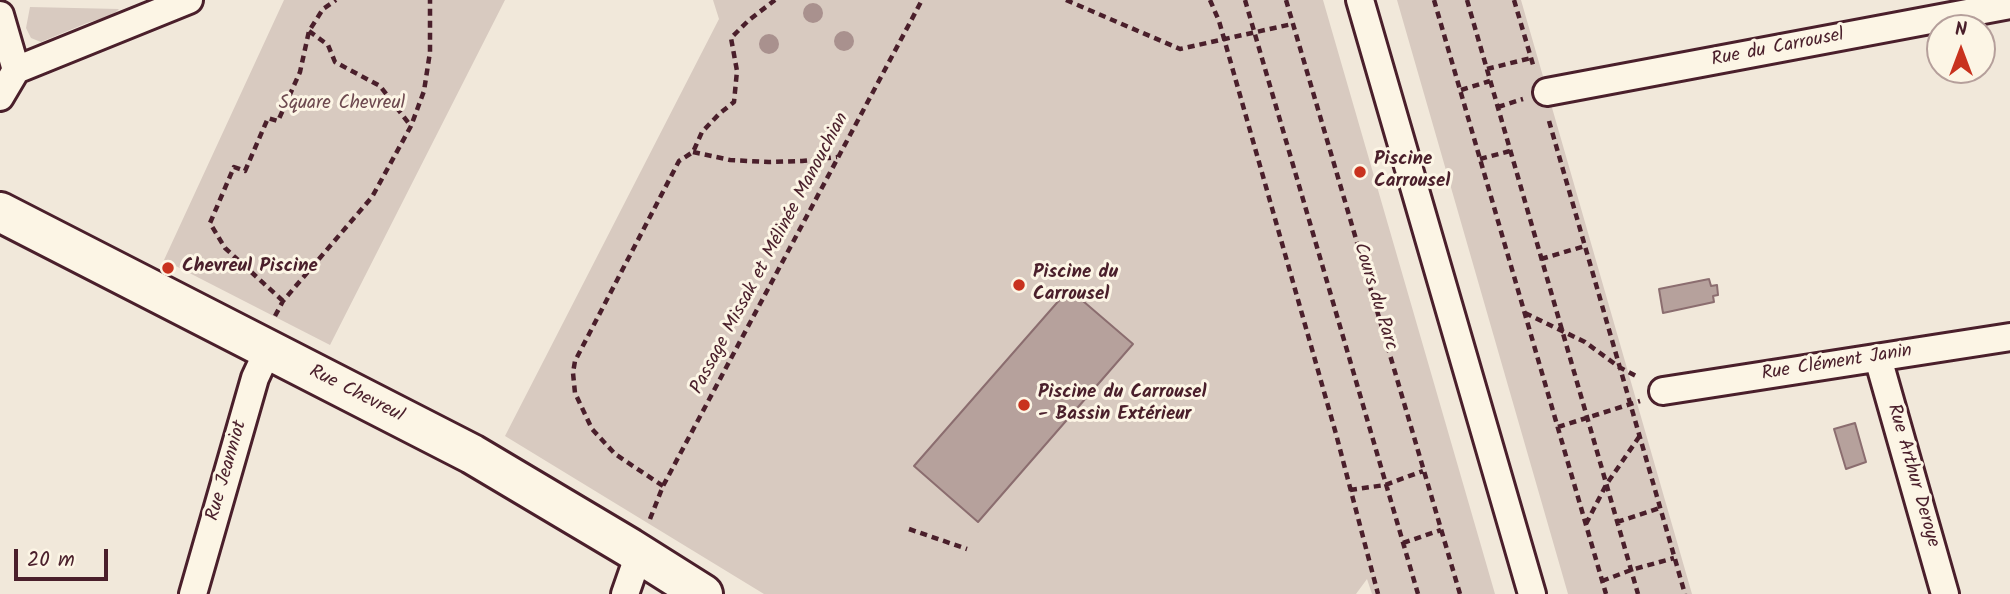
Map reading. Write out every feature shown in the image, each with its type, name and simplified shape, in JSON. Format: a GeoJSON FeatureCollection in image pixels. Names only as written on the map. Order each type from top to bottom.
{"type":"FeatureCollection","features":[{"type":"Feature","properties":{"kind":"main road","name":"Rue Chevreul"},"geometry":{"type":"LineString","coordinates":[[0,212],[270,337],[472,454],[644,538],[703,594]]}},
{"type":"Feature","properties":{"kind":"street"},"geometry":{"type":"LineString","coordinates":[[0,97],[16,70],[189,0]]}},
{"type":"Feature","properties":{"kind":"street"},"geometry":{"type":"LineString","coordinates":[[1360,0],[1532,594]]}},
{"type":"Feature","properties":{"kind":"street","name":"Rue du Carrousel"},"geometry":{"type":"LineString","coordinates":[[1541,81],[2010,5]]}},
{"type":"Feature","properties":{"kind":"street"},"geometry":{"type":"LineString","coordinates":[[0,15],[16,70]]}},
{"type":"Feature","properties":{"kind":"street","name":"Rue Jeanniot"},"geometry":{"type":"LineString","coordinates":[[193,594],[255,378],[270,337]]}},
{"type":"Feature","properties":{"kind":"street","name":"Rue Clément Janin"},"geometry":{"type":"LineString","coordinates":[[1663,391],[2010,337]]}},
{"type":"Feature","properties":{"kind":"street","name":"Rue Arthur Deroye"},"geometry":{"type":"LineString","coordinates":[[1878,358],[1945,594]]}},
{"type":"Feature","properties":{"kind":"street"},"geometry":{"type":"LineString","coordinates":[[625,594],[644,538]]}},
{"type":"Feature","properties":{"kind":"path"},"geometry":{"type":"LineString","coordinates":[[283,302],[225,248],[210,223],[234,167],[244,171],[268,118],[278,121],[300,72],[309,31],[323,9],[336,0]]}},
{"type":"Feature","properties":{"kind":"path"},"geometry":{"type":"LineString","coordinates":[[270,337],[283,302],[372,197],[411,126],[424,91],[430,52],[430,0]]}},
{"type":"Feature","properties":{"kind":"path"},"geometry":{"type":"LineString","coordinates":[[663,486],[615,454],[592,429],[575,393],[575,361],[679,161],[693,152],[702,132],[734,102],[737,71],[731,38],[775,0]]}},
{"type":"Feature","properties":{"kind":"path","name":"Passage Missak et Mélinée Manouchian"},"geometry":{"type":"LineString","coordinates":[[644,538],[663,486],[922,0]]}},
{"type":"Feature","properties":{"kind":"path"},"geometry":{"type":"LineString","coordinates":[[1066,0],[1180,49],[1292,24]]}},
{"type":"Feature","properties":{"kind":"path"},"geometry":{"type":"LineString","coordinates":[[1210,0],[1224,39],[1336,434],[1378,594]]}},
{"type":"Feature","properties":{"kind":"path"},"geometry":{"type":"LineString","coordinates":[[1245,0],[1418,594]]}},
{"type":"Feature","properties":{"kind":"path","name":"Cours du Parc"},"geometry":{"type":"LineString","coordinates":[[1286,0],[1459,593]]}},
{"type":"Feature","properties":{"kind":"path"},"geometry":{"type":"LineString","coordinates":[[1434,0],[1606,594]]}},
{"type":"Feature","properties":{"kind":"path"},"geometry":{"type":"LineString","coordinates":[[1467,0],[1637,594]]}},
{"type":"Feature","properties":{"kind":"path"},"geometry":{"type":"LineString","coordinates":[[1514,0],[1531,58],[1541,81]]}},
{"type":"Feature","properties":{"kind":"path"},"geometry":{"type":"LineString","coordinates":[[309,31],[328,45],[335,62],[380,86],[411,126]]}},
{"type":"Feature","properties":{"kind":"path"},"geometry":{"type":"LineString","coordinates":[[1486,69],[1531,58]]}},
{"type":"Feature","properties":{"kind":"path"},"geometry":{"type":"LineString","coordinates":[[1460,90],[1490,81]]}},
{"type":"Feature","properties":{"kind":"path"},"geometry":{"type":"LineString","coordinates":[[1548,119],[1685,594]]}},
{"type":"Feature","properties":{"kind":"path"},"geometry":{"type":"LineString","coordinates":[[1480,159],[1510,151]]}},
{"type":"Feature","properties":{"kind":"path"},"geometry":{"type":"LineString","coordinates":[[693,152],[730,160],[769,162],[838,156]]}},
{"type":"Feature","properties":{"kind":"path"},"geometry":{"type":"LineString","coordinates":[[1541,259],[1585,246]]}},
{"type":"Feature","properties":{"kind":"path"},"geometry":{"type":"LineString","coordinates":[[1525,313],[1585,342],[1619,367],[1663,391]]}},
{"type":"Feature","properties":{"kind":"path"},"geometry":{"type":"LineString","coordinates":[[1558,427],[1630,405]]}},
{"type":"Feature","properties":{"kind":"path"},"geometry":{"type":"LineString","coordinates":[[1586,524],[1606,485],[1639,436]]}},
{"type":"Feature","properties":{"kind":"path"},"geometry":{"type":"LineString","coordinates":[[1350,490],[1385,485],[1423,471]]}},
{"type":"Feature","properties":{"kind":"path"},"geometry":{"type":"LineString","coordinates":[[1617,522],[1660,508]]}},
{"type":"Feature","properties":{"kind":"path"},"geometry":{"type":"LineString","coordinates":[[909,529],[967,549]]}},
{"type":"Feature","properties":{"kind":"path"},"geometry":{"type":"LineString","coordinates":[[1403,543],[1441,530]]}},
{"type":"Feature","properties":{"kind":"path"},"geometry":{"type":"LineString","coordinates":[[1602,581],[1674,558]]}},
{"type":"Feature","properties":{"kind":"green space","name":"Square Chevreul"},"geometry":{"type":"Polygon","coordinates":[[[284,0],[505,0],[330,345],[164,260],[284,0]]]}},
{"type":"Feature","properties":{"kind":"green space","name":"Piscine du Carrousel"},"geometry":{"type":"Polygon","coordinates":[[[713,0],[1323,0],[1495,594],[1372,594],[1367,579],[1356,594],[764,594],[505,436],[719,19],[713,0]]]}},
{"type":"Feature","properties":{"kind":"green space"},"geometry":{"type":"Polygon","coordinates":[[[1397,0],[1521,0],[1692,594],[1568,594],[1397,0]]]}},
{"type":"Feature","properties":{"kind":"green space"},"geometry":{"type":"Polygon","coordinates":[[[30,7],[119,9],[113,15],[41,42],[31,38],[26,28],[30,7]]]}},
{"type":"Feature","properties":{"kind":"shaded area"},"geometry":{"type":"Polygon","coordinates":[[[1709,279],[1711,286],[1717,285],[1718,295],[1713,296],[1714,302],[1663,313],[1659,289],[1709,279]]]}},
{"type":"Feature","properties":{"kind":"shaded area","name":"Piscine du Carrousel - Bassin Extérieur"},"geometry":{"type":"Polygon","coordinates":[[[1069,289],[1133,344],[978,522],[914,466],[1069,289]]]}},
{"type":"Feature","properties":{"kind":"shaded area"},"geometry":{"type":"Polygon","coordinates":[[[1855,423],[1866,462],[1846,469],[1834,429],[1855,423]]]}},
{"type":"Feature","properties":{"kind":"place","name":"Piscine Carrousel"},"geometry":{"type":"Point","coordinates":[1360,172]}},
{"type":"Feature","properties":{"kind":"place","name":"Chevreul Piscine"},"geometry":{"type":"Point","coordinates":[168,268]}},
{"type":"Feature","properties":{"kind":"place","name":"Piscine du Carrousel"},"geometry":{"type":"Point","coordinates":[1019,285]}},
{"type":"Feature","properties":{"kind":"place","name":"Piscine du Carrousel - Bassin Extérieur"},"geometry":{"type":"Point","coordinates":[1024,405]}}]}
